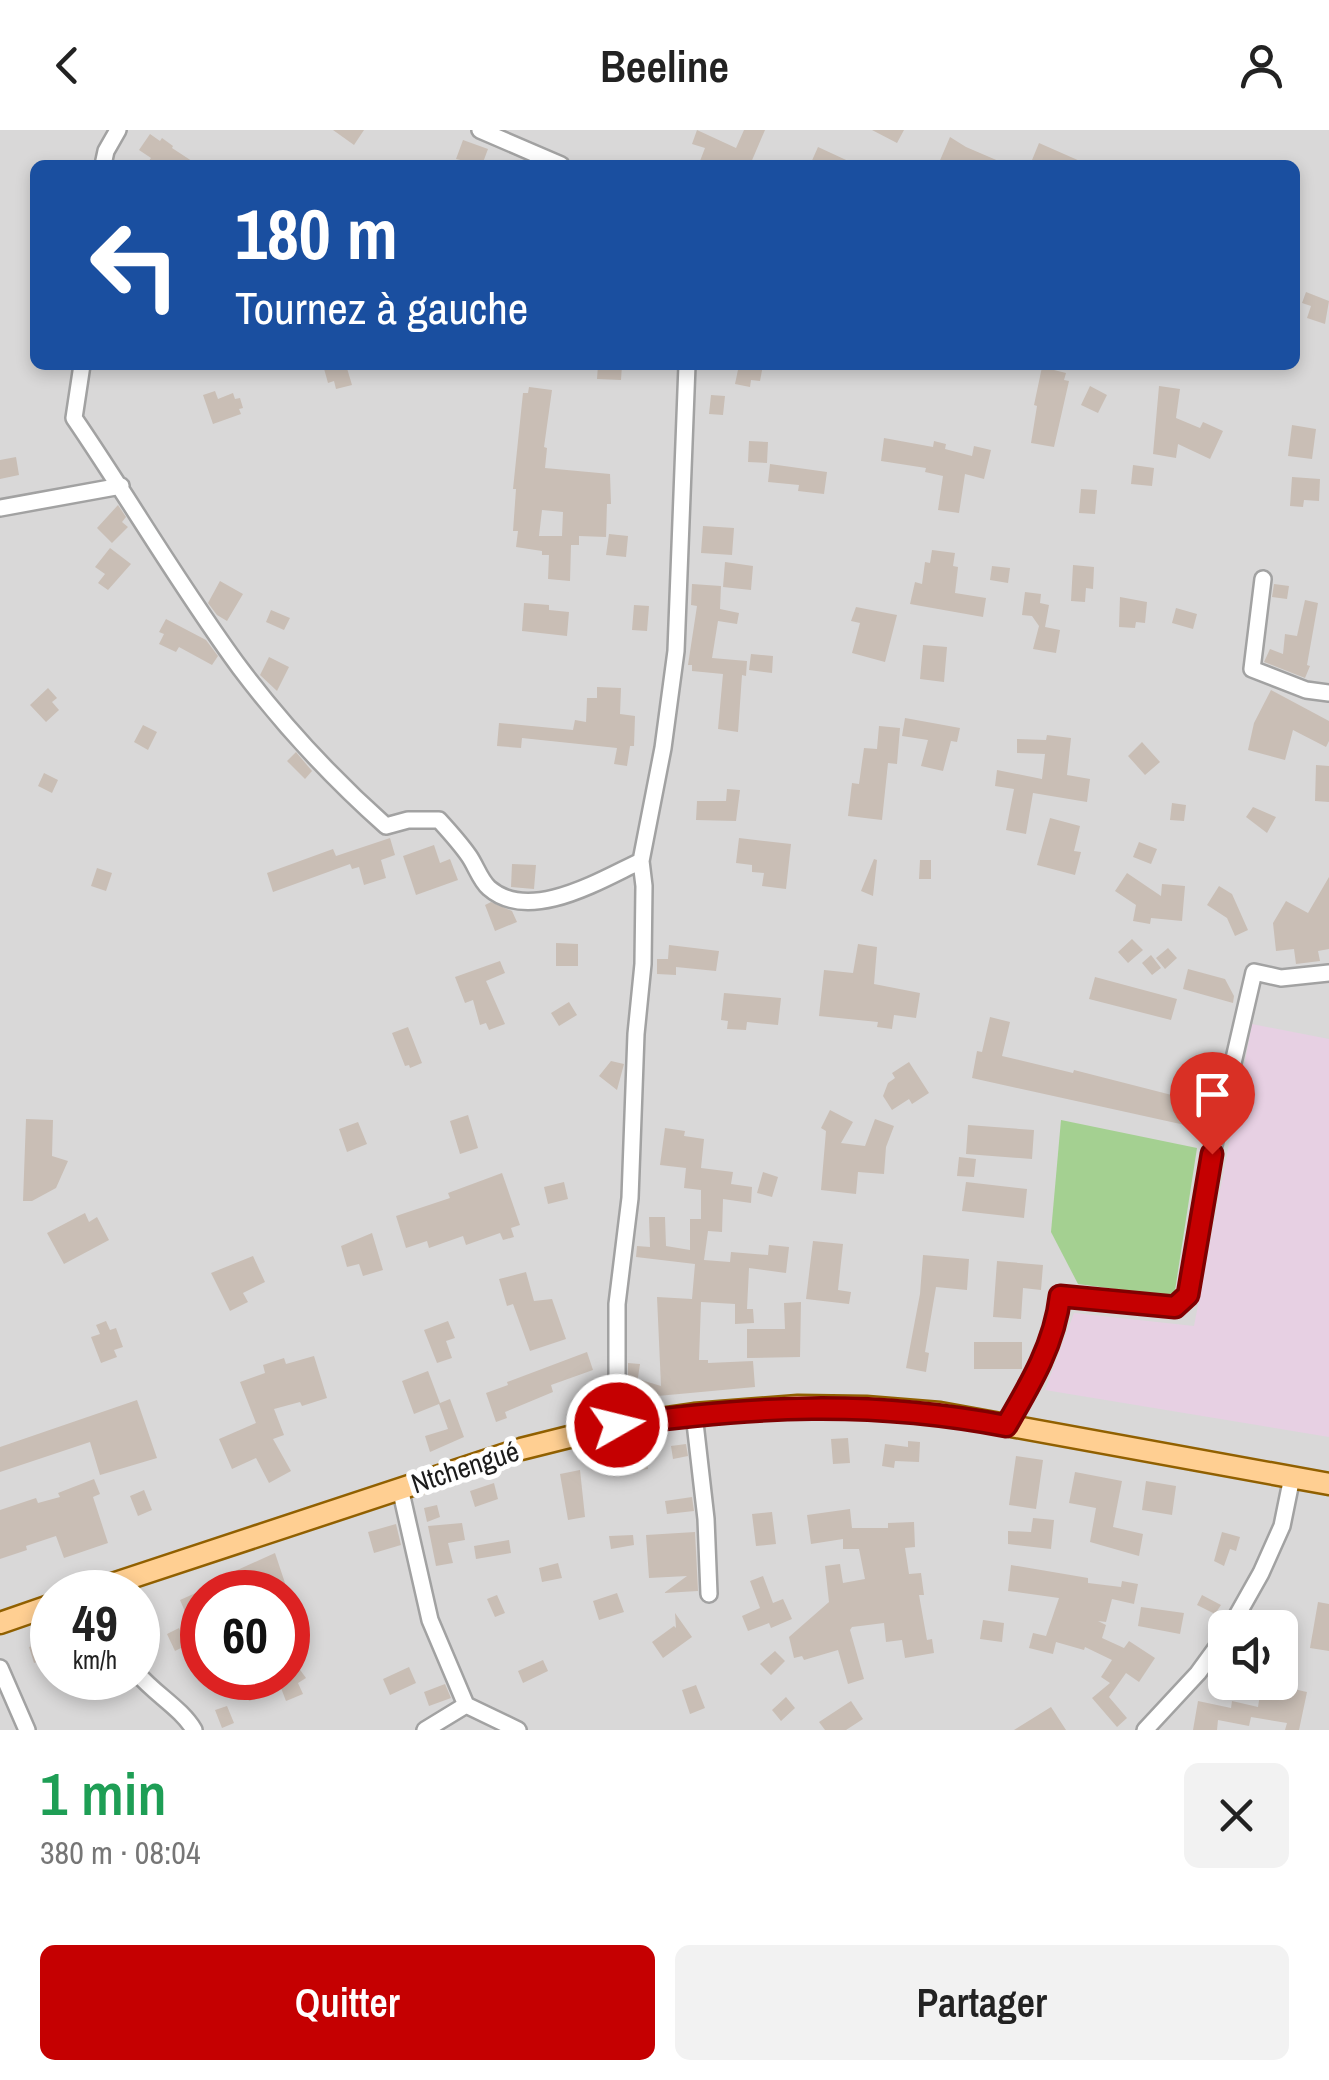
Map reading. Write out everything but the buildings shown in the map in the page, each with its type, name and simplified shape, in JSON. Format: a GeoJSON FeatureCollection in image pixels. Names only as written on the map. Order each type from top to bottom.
{"type":"FeatureCollection","features":[{"type":"Feature","properties":{"kind":"main road","name":"Ntchengué"},"geometry":{"type":"LineString","coordinates":[[159,1570],[520,1449],[617,1425],[798,1406],[940,1413],[1329,1484]]}},
{"type":"Feature","properties":{"kind":"main road"},"geometry":{"type":"LineString","coordinates":[[0,1624],[30,1613]]}},
{"type":"Feature","properties":{"kind":"street"},"geometry":{"type":"LineString","coordinates":[[104,160],[118,130]]}},
{"type":"Feature","properties":{"kind":"street"},"geometry":{"type":"LineString","coordinates":[[480,130],[549,160]]}},
{"type":"Feature","properties":{"kind":"street"},"geometry":{"type":"LineString","coordinates":[[81,370],[74,418],[239,666],[291,732],[386,826],[408,820],[439,820],[468,854],[486,886],[498,895],[524,901],[590,888],[641,861]]}},
{"type":"Feature","properties":{"kind":"street"},"geometry":{"type":"LineString","coordinates":[[617,1425],[617,1304],[630,1198],[636,1034],[643,964],[641,861],[663,748],[676,651],[687,370]]}},
{"type":"Feature","properties":{"kind":"street"},"geometry":{"type":"LineString","coordinates":[[0,508],[121,486]]}},
{"type":"Feature","properties":{"kind":"street"},"geometry":{"type":"LineString","coordinates":[[1263,578],[1252,669],[1306,690],[1329,693]]}},
{"type":"Feature","properties":{"kind":"street"},"geometry":{"type":"LineString","coordinates":[[1006,1426],[1033,1380],[1057,1321],[1060,1296],[1175,1307],[1188,1295],[1212,1154],[1254,972],[1280,978],[1329,973]]}},
{"type":"Feature","properties":{"kind":"street"},"geometry":{"type":"LineString","coordinates":[[694,1414],[706,1519],[709,1594]]}},
{"type":"Feature","properties":{"kind":"street"},"geometry":{"type":"LineString","coordinates":[[1240,1610],[1282,1526],[1292,1478]]}},
{"type":"Feature","properties":{"kind":"street"},"geometry":{"type":"LineString","coordinates":[[400,1488],[430,1620],[466,1705],[518,1730]]}},
{"type":"Feature","properties":{"kind":"street"},"geometry":{"type":"LineString","coordinates":[[1145,1730],[1208,1659]]}},
{"type":"Feature","properties":{"kind":"street"},"geometry":{"type":"LineString","coordinates":[[0,1668],[28,1730]]}},
{"type":"Feature","properties":{"kind":"street"},"geometry":{"type":"LineString","coordinates":[[160,1699],[188,1719],[194,1730]]}},
{"type":"Feature","properties":{"kind":"street"},"geometry":{"type":"LineString","coordinates":[[425,1730],[466,1705]]}},
{"type":"Feature","properties":{"kind":"shaded area"},"geometry":{"type":"Polygon","coordinates":[[[0,130],[1329,130],[1329,1730],[0,1730],[0,130]]]}},
{"type":"Feature","properties":{"kind":"shaded area"},"geometry":{"type":"Polygon","coordinates":[[[1252,1024],[1329,1039],[1329,1437],[1045,1390],[1074,1313],[1194,1326],[1252,1024]]]}},
{"type":"Feature","properties":{"kind":"green space"},"geometry":{"type":"Polygon","coordinates":[[[1061,1120],[1197,1148],[1174,1297],[1078,1284],[1051,1232],[1061,1120]]]}},
{"type":"Feature","properties":{"kind":"route"},"geometry":{"type":"LineString","coordinates":[[617,1425],[798,1406],[940,1413],[1006,1426],[1033,1380],[1057,1321],[1060,1296],[1175,1307],[1188,1295],[1212,1154]]}}]}
